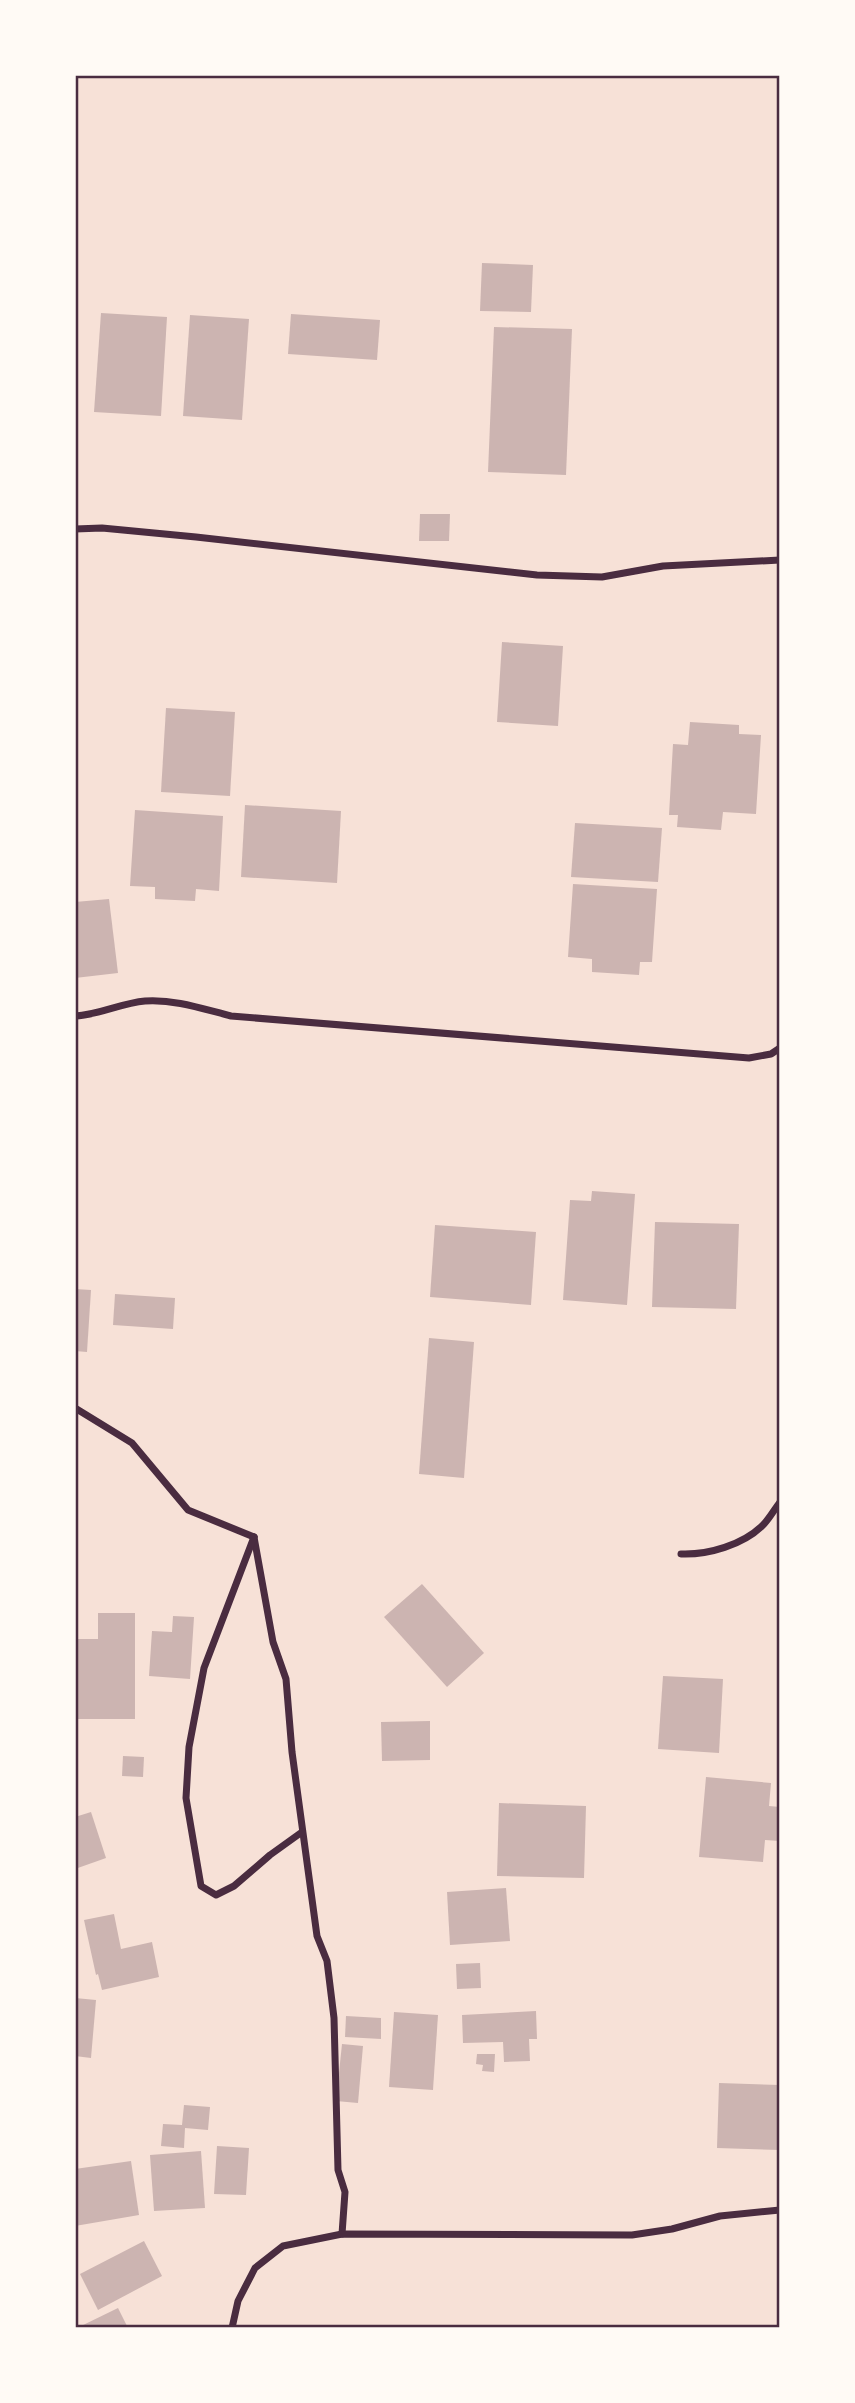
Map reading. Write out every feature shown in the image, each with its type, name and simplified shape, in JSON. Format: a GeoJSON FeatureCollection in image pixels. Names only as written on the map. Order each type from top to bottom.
{"type":"FeatureCollection","features":[{"type":"Feature","properties":{"kind":"street"},"geometry":{"type":"LineString","coordinates":[[75,529],[102,528],[196,537],[537,575],[602,577],[663,566],[780,560]]}},
{"type":"Feature","properties":{"kind":"street"},"geometry":{"type":"LineString","coordinates":[[75,1016],[90,1016],[143,1001],[171,1001],[231,1016],[632,1050],[749,1058],[771,1054],[780,1048]]}},
{"type":"Feature","properties":{"kind":"street"},"geometry":{"type":"LineString","coordinates":[[75,1408],[132,1443],[188,1510],[254,1537]]}},
{"type":"Feature","properties":{"kind":"street"},"geometry":{"type":"LineString","coordinates":[[681,1554],[702,1555],[734,1544],[762,1526],[780,1502]]}},
{"type":"Feature","properties":{"kind":"street"},"geometry":{"type":"LineString","coordinates":[[254,1537],[205,1668],[188,1747],[186,1798],[201,1886],[216,1895],[234,1886],[270,1854],[302,1832]]}},
{"type":"Feature","properties":{"kind":"street"},"geometry":{"type":"LineString","coordinates":[[254,1537],[273,1642],[286,1679],[292,1752],[317,1936],[327,1961],[334,2018],[338,2170],[345,2192],[342,2234]]}},
{"type":"Feature","properties":{"kind":"street"},"geometry":{"type":"LineString","coordinates":[[232,2328],[238,2301],[255,2268],[283,2246],[342,2234],[632,2235],[672,2229],[720,2216],[780,2210]]}},
{"type":"Feature","properties":{"kind":"building"},"geometry":{"type":"Polygon","coordinates":[[[482,263],[533,265],[531,312],[480,311],[482,263]]]}},
{"type":"Feature","properties":{"kind":"building"},"geometry":{"type":"Polygon","coordinates":[[[101,313],[167,317],[161,416],[94,412],[101,313]]]}},
{"type":"Feature","properties":{"kind":"building"},"geometry":{"type":"Polygon","coordinates":[[[291,314],[380,320],[377,360],[288,354],[291,314]]]}},
{"type":"Feature","properties":{"kind":"building"},"geometry":{"type":"Polygon","coordinates":[[[190,315],[249,319],[242,420],[183,416],[190,315]]]}},
{"type":"Feature","properties":{"kind":"building"},"geometry":{"type":"Polygon","coordinates":[[[494,327],[572,329],[566,475],[488,472],[494,327]]]}},
{"type":"Feature","properties":{"kind":"building"},"geometry":{"type":"Polygon","coordinates":[[[420,514],[450,514],[449,541],[419,541],[420,514]]]}},
{"type":"Feature","properties":{"kind":"building"},"geometry":{"type":"Polygon","coordinates":[[[502,642],[563,646],[558,726],[497,722],[502,642]]]}},
{"type":"Feature","properties":{"kind":"building"},"geometry":{"type":"Polygon","coordinates":[[[166,708],[235,712],[230,796],[161,792],[166,708]]]}},
{"type":"Feature","properties":{"kind":"building"},"geometry":{"type":"Polygon","coordinates":[[[690,722],[739,725],[739,734],[761,735],[756,814],[723,812],[721,830],[677,827],[678,815],[669,815],[673,744],[688,745],[690,722]]]}},
{"type":"Feature","properties":{"kind":"building"},"geometry":{"type":"Polygon","coordinates":[[[245,805],[341,811],[337,883],[241,877],[245,805]]]}},
{"type":"Feature","properties":{"kind":"building"},"geometry":{"type":"Polygon","coordinates":[[[135,810],[223,816],[219,891],[196,889],[195,901],[155,899],[155,887],[130,886],[135,810]]]}},
{"type":"Feature","properties":{"kind":"building"},"geometry":{"type":"Polygon","coordinates":[[[575,823],[662,828],[658,882],[571,877],[575,823]]]}},
{"type":"Feature","properties":{"kind":"building"},"geometry":{"type":"Polygon","coordinates":[[[573,884],[657,889],[652,962],[640,962],[639,975],[592,972],[592,959],[568,957],[573,884]]]}},
{"type":"Feature","properties":{"kind":"building"},"geometry":{"type":"Polygon","coordinates":[[[109,899],[118,973],[75,978],[75,902],[109,899]]]}},
{"type":"Feature","properties":{"kind":"building"},"geometry":{"type":"Polygon","coordinates":[[[592,1191],[635,1194],[627,1305],[563,1300],[570,1200],[591,1201],[592,1191]]]}},
{"type":"Feature","properties":{"kind":"building"},"geometry":{"type":"Polygon","coordinates":[[[655,1222],[739,1224],[736,1309],[652,1307],[655,1222]]]}},
{"type":"Feature","properties":{"kind":"building"},"geometry":{"type":"Polygon","coordinates":[[[435,1225],[536,1232],[531,1305],[430,1297],[435,1225]]]}},
{"type":"Feature","properties":{"kind":"building"},"geometry":{"type":"Polygon","coordinates":[[[75,1289],[91,1290],[87,1352],[75,1351],[75,1289]]]}},
{"type":"Feature","properties":{"kind":"building"},"geometry":{"type":"Polygon","coordinates":[[[115,1294],[175,1298],[173,1329],[113,1325],[115,1294]]]}},
{"type":"Feature","properties":{"kind":"building"},"geometry":{"type":"Polygon","coordinates":[[[429,1338],[474,1342],[464,1478],[419,1474],[429,1338]]]}},
{"type":"Feature","properties":{"kind":"building"},"geometry":{"type":"Polygon","coordinates":[[[422,1584],[484,1653],[447,1687],[384,1617],[422,1584]]]}},
{"type":"Feature","properties":{"kind":"building"},"geometry":{"type":"Polygon","coordinates":[[[98,1613],[135,1613],[135,1719],[75,1719],[75,1639],[98,1639],[98,1613]]]}},
{"type":"Feature","properties":{"kind":"building"},"geometry":{"type":"Polygon","coordinates":[[[173,1616],[194,1617],[190,1679],[149,1676],[152,1631],[172,1632],[173,1616]]]}},
{"type":"Feature","properties":{"kind":"building"},"geometry":{"type":"Polygon","coordinates":[[[663,1676],[723,1679],[719,1753],[658,1749],[663,1676]]]}},
{"type":"Feature","properties":{"kind":"building"},"geometry":{"type":"Polygon","coordinates":[[[430,1721],[430,1760],[382,1761],[381,1722],[430,1721]]]}},
{"type":"Feature","properties":{"kind":"building"},"geometry":{"type":"Polygon","coordinates":[[[123,1756],[144,1757],[143,1777],[122,1776],[123,1756]]]}},
{"type":"Feature","properties":{"kind":"building"},"geometry":{"type":"Polygon","coordinates":[[[706,1777],[771,1783],[769,1806],[780,1807],[780,1841],[765,1840],[763,1862],[699,1857],[706,1777]]]}},
{"type":"Feature","properties":{"kind":"building"},"geometry":{"type":"Polygon","coordinates":[[[499,1803],[586,1806],[584,1878],[497,1876],[499,1803]]]}},
{"type":"Feature","properties":{"kind":"building"},"geometry":{"type":"Polygon","coordinates":[[[91,1812],[106,1858],[75,1869],[75,1817],[91,1812]]]}},
{"type":"Feature","properties":{"kind":"building"},"geometry":{"type":"Polygon","coordinates":[[[506,1888],[510,1941],[450,1945],[447,1892],[506,1888]]]}},
{"type":"Feature","properties":{"kind":"building"},"geometry":{"type":"Polygon","coordinates":[[[114,1914],[121,1949],[152,1942],[159,1977],[102,1990],[84,1920],[114,1914]]]}},
{"type":"Feature","properties":{"kind":"building"},"geometry":{"type":"Polygon","coordinates":[[[480,1963],[481,1988],[457,1989],[456,1964],[480,1963]]]}},
{"type":"Feature","properties":{"kind":"building"},"geometry":{"type":"Polygon","coordinates":[[[75,1998],[96,2000],[91,2058],[75,2056],[75,1998]]]}},
{"type":"Feature","properties":{"kind":"building"},"geometry":{"type":"Polygon","coordinates":[[[536,2011],[537,2039],[529,2039],[530,2061],[504,2062],[503,2042],[463,2043],[462,2015],[536,2011]]]}},
{"type":"Feature","properties":{"kind":"building"},"geometry":{"type":"Polygon","coordinates":[[[394,2012],[438,2015],[433,2090],[389,2087],[394,2012]]]}},
{"type":"Feature","properties":{"kind":"building"},"geometry":{"type":"Polygon","coordinates":[[[346,2016],[381,2018],[381,2039],[345,2037],[346,2016]]]}},
{"type":"Feature","properties":{"kind":"building"},"geometry":{"type":"Polygon","coordinates":[[[342,2044],[363,2046],[358,2103],[336,2101],[342,2044]]]}},
{"type":"Feature","properties":{"kind":"building"},"geometry":{"type":"Polygon","coordinates":[[[477,2054],[495,2054],[494,2072],[482,2071],[483,2065],[476,2064],[477,2054]]]}},
{"type":"Feature","properties":{"kind":"building"},"geometry":{"type":"Polygon","coordinates":[[[719,2083],[780,2085],[780,2150],[717,2148],[719,2083]]]}},
{"type":"Feature","properties":{"kind":"building"},"geometry":{"type":"Polygon","coordinates":[[[184,2105],[210,2107],[208,2130],[185,2128],[184,2148],[161,2146],[163,2124],[182,2125],[184,2105]]]}},
{"type":"Feature","properties":{"kind":"building"},"geometry":{"type":"Polygon","coordinates":[[[217,2146],[249,2148],[246,2195],[214,2194],[217,2146]]]}},
{"type":"Feature","properties":{"kind":"building"},"geometry":{"type":"Polygon","coordinates":[[[201,2151],[205,2208],[154,2211],[150,2155],[201,2151]]]}},
{"type":"Feature","properties":{"kind":"building"},"geometry":{"type":"Polygon","coordinates":[[[131,2161],[139,2215],[75,2226],[75,2169],[131,2161]]]}},
{"type":"Feature","properties":{"kind":"building"},"geometry":{"type":"Polygon","coordinates":[[[144,2241],[162,2276],[98,2310],[80,2274],[144,2241]]]}},
{"type":"Feature","properties":{"kind":"building"},"geometry":{"type":"Polygon","coordinates":[[[118,2308],[128,2328],[77,2328],[118,2308]]]}}]}
